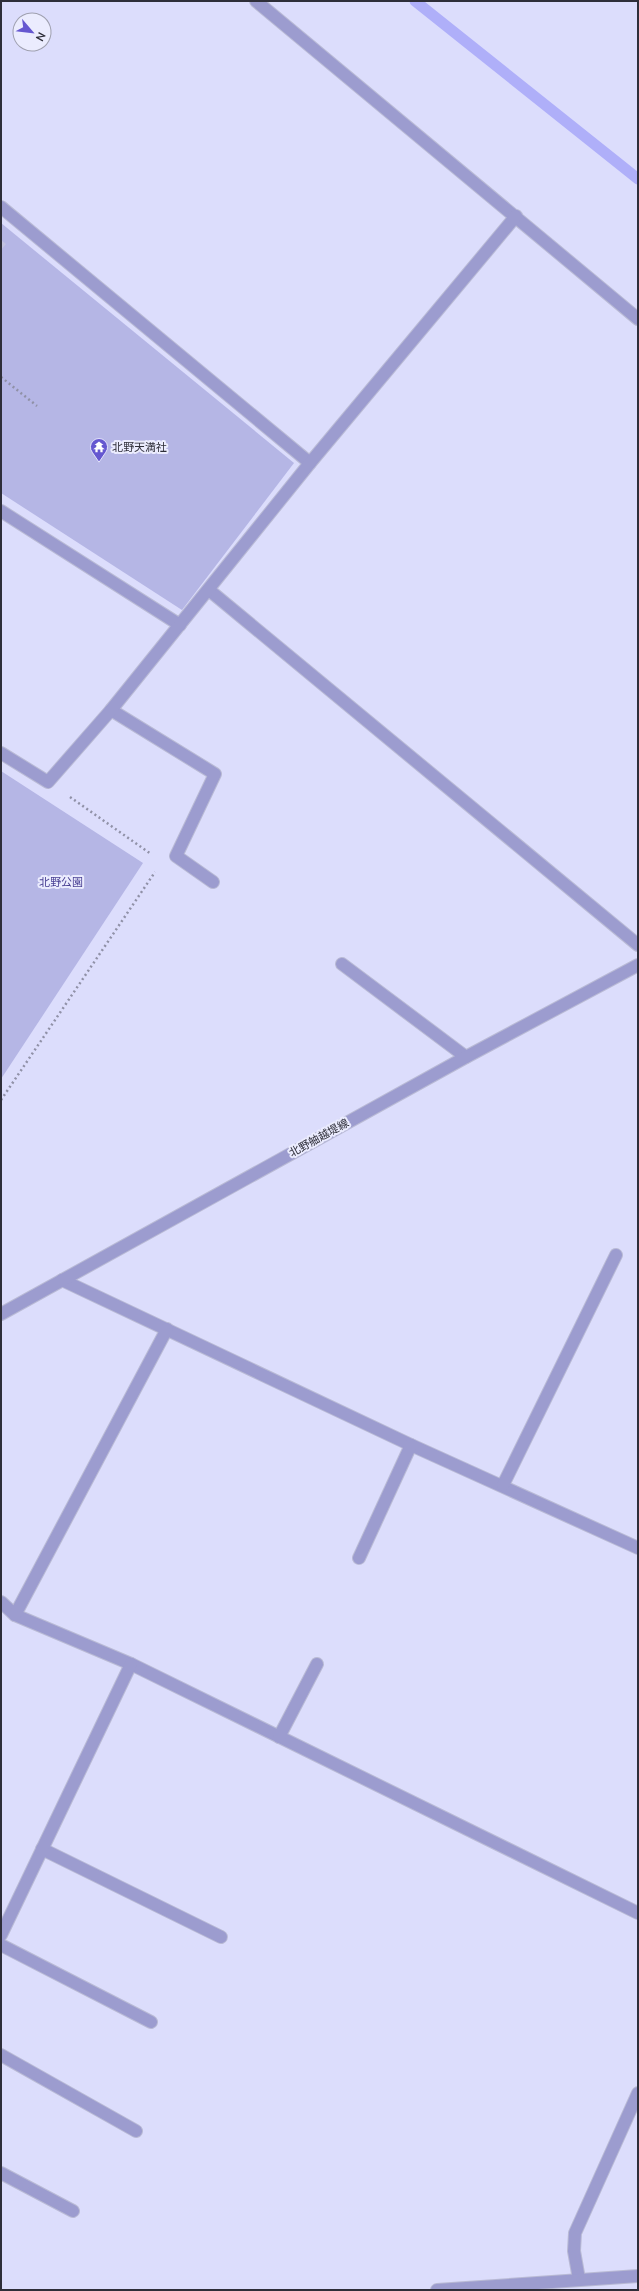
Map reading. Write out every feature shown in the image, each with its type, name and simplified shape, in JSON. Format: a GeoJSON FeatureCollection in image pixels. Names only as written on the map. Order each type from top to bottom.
{"type":"FeatureCollection","features":[{"type":"Feature","properties":{"kind":"street"},"geometry":{"type":"LineString","coordinates":[[256,1],[638,319]]}},
{"type":"Feature","properties":{"kind":"street"},"geometry":{"type":"LineString","coordinates":[[1,207],[310,463]]}},
{"type":"Feature","properties":{"kind":"street"},"geometry":{"type":"LineString","coordinates":[[1,753],[48,782],[111,710],[310,463],[516,216]]}},
{"type":"Feature","properties":{"kind":"street"},"geometry":{"type":"LineString","coordinates":[[1,511],[180,625]]}},
{"type":"Feature","properties":{"kind":"street"},"geometry":{"type":"LineString","coordinates":[[209,590],[638,944]]}},
{"type":"Feature","properties":{"kind":"street"},"geometry":{"type":"LineString","coordinates":[[111,710],[215,774],[176,856],[213,882]]}},
{"type":"Feature","properties":{"kind":"street"},"geometry":{"type":"LineString","coordinates":[[342,964],[466,1057]]}},
{"type":"Feature","properties":{"kind":"street","name":"北野舳越堤線"},"geometry":{"type":"LineString","coordinates":[[1,1314],[466,1057],[638,965]]}},
{"type":"Feature","properties":{"kind":"street"},"geometry":{"type":"LineString","coordinates":[[503,1485],[616,1255]]}},
{"type":"Feature","properties":{"kind":"street"},"geometry":{"type":"LineString","coordinates":[[62,1280],[411,1445],[503,1485],[638,1548]]}},
{"type":"Feature","properties":{"kind":"street"},"geometry":{"type":"LineString","coordinates":[[15,1615],[166,1329]]}},
{"type":"Feature","properties":{"kind":"street"},"geometry":{"type":"LineString","coordinates":[[359,1558],[411,1445]]}},
{"type":"Feature","properties":{"kind":"street"},"geometry":{"type":"LineString","coordinates":[[1,1602],[15,1615],[131,1664],[638,1913]]}},
{"type":"Feature","properties":{"kind":"street"},"geometry":{"type":"LineString","coordinates":[[1,1935],[131,1664]]}},
{"type":"Feature","properties":{"kind":"street"},"geometry":{"type":"LineString","coordinates":[[279,1737],[317,1664]]}},
{"type":"Feature","properties":{"kind":"street"},"geometry":{"type":"LineString","coordinates":[[42,1848],[222,1937]]}},
{"type":"Feature","properties":{"kind":"street"},"geometry":{"type":"LineString","coordinates":[[1,1945],[151,2022]]}},
{"type":"Feature","properties":{"kind":"street"},"geometry":{"type":"LineString","coordinates":[[1,2055],[136,2131]]}},
{"type":"Feature","properties":{"kind":"street"},"geometry":{"type":"LineString","coordinates":[[579,2279],[574,2251],[575,2233],[638,2093]]}},
{"type":"Feature","properties":{"kind":"street"},"geometry":{"type":"LineString","coordinates":[[1,2173],[73,2211]]}},
{"type":"Feature","properties":{"kind":"street"},"geometry":{"type":"LineString","coordinates":[[437,2290],[638,2276]]}},
{"type":"Feature","properties":{"kind":"path"},"geometry":{"type":"LineString","coordinates":[[1,377],[36,406]]}},
{"type":"Feature","properties":{"kind":"path"},"geometry":{"type":"LineString","coordinates":[[48,782],[155,857]]}},
{"type":"Feature","properties":{"kind":"path"},"geometry":{"type":"LineString","coordinates":[[1,1100],[157,868]]}},
{"type":"Feature","properties":{"kind":"green space"},"geometry":{"type":"Polygon","coordinates":[[[1,223],[294,463],[182,610],[1,493],[1,223]]]}},
{"type":"Feature","properties":{"kind":"green space","name":"北野公園"},"geometry":{"type":"Polygon","coordinates":[[[1,771],[143,863],[1,1079],[1,771]]]}},
{"type":"Feature","properties":{"kind":"building"},"geometry":{"type":"Polygon","coordinates":[[[1,240],[6,244],[1,250],[1,240]]]}},
{"type":"Feature","properties":{"kind":"waterway"},"geometry":{"type":"LineString","coordinates":[[415,1],[638,179]]}},
{"type":"Feature","properties":{"kind":"place","name":"北野天満社"},"geometry":{"type":"Point","coordinates":[99,462]}}]}
